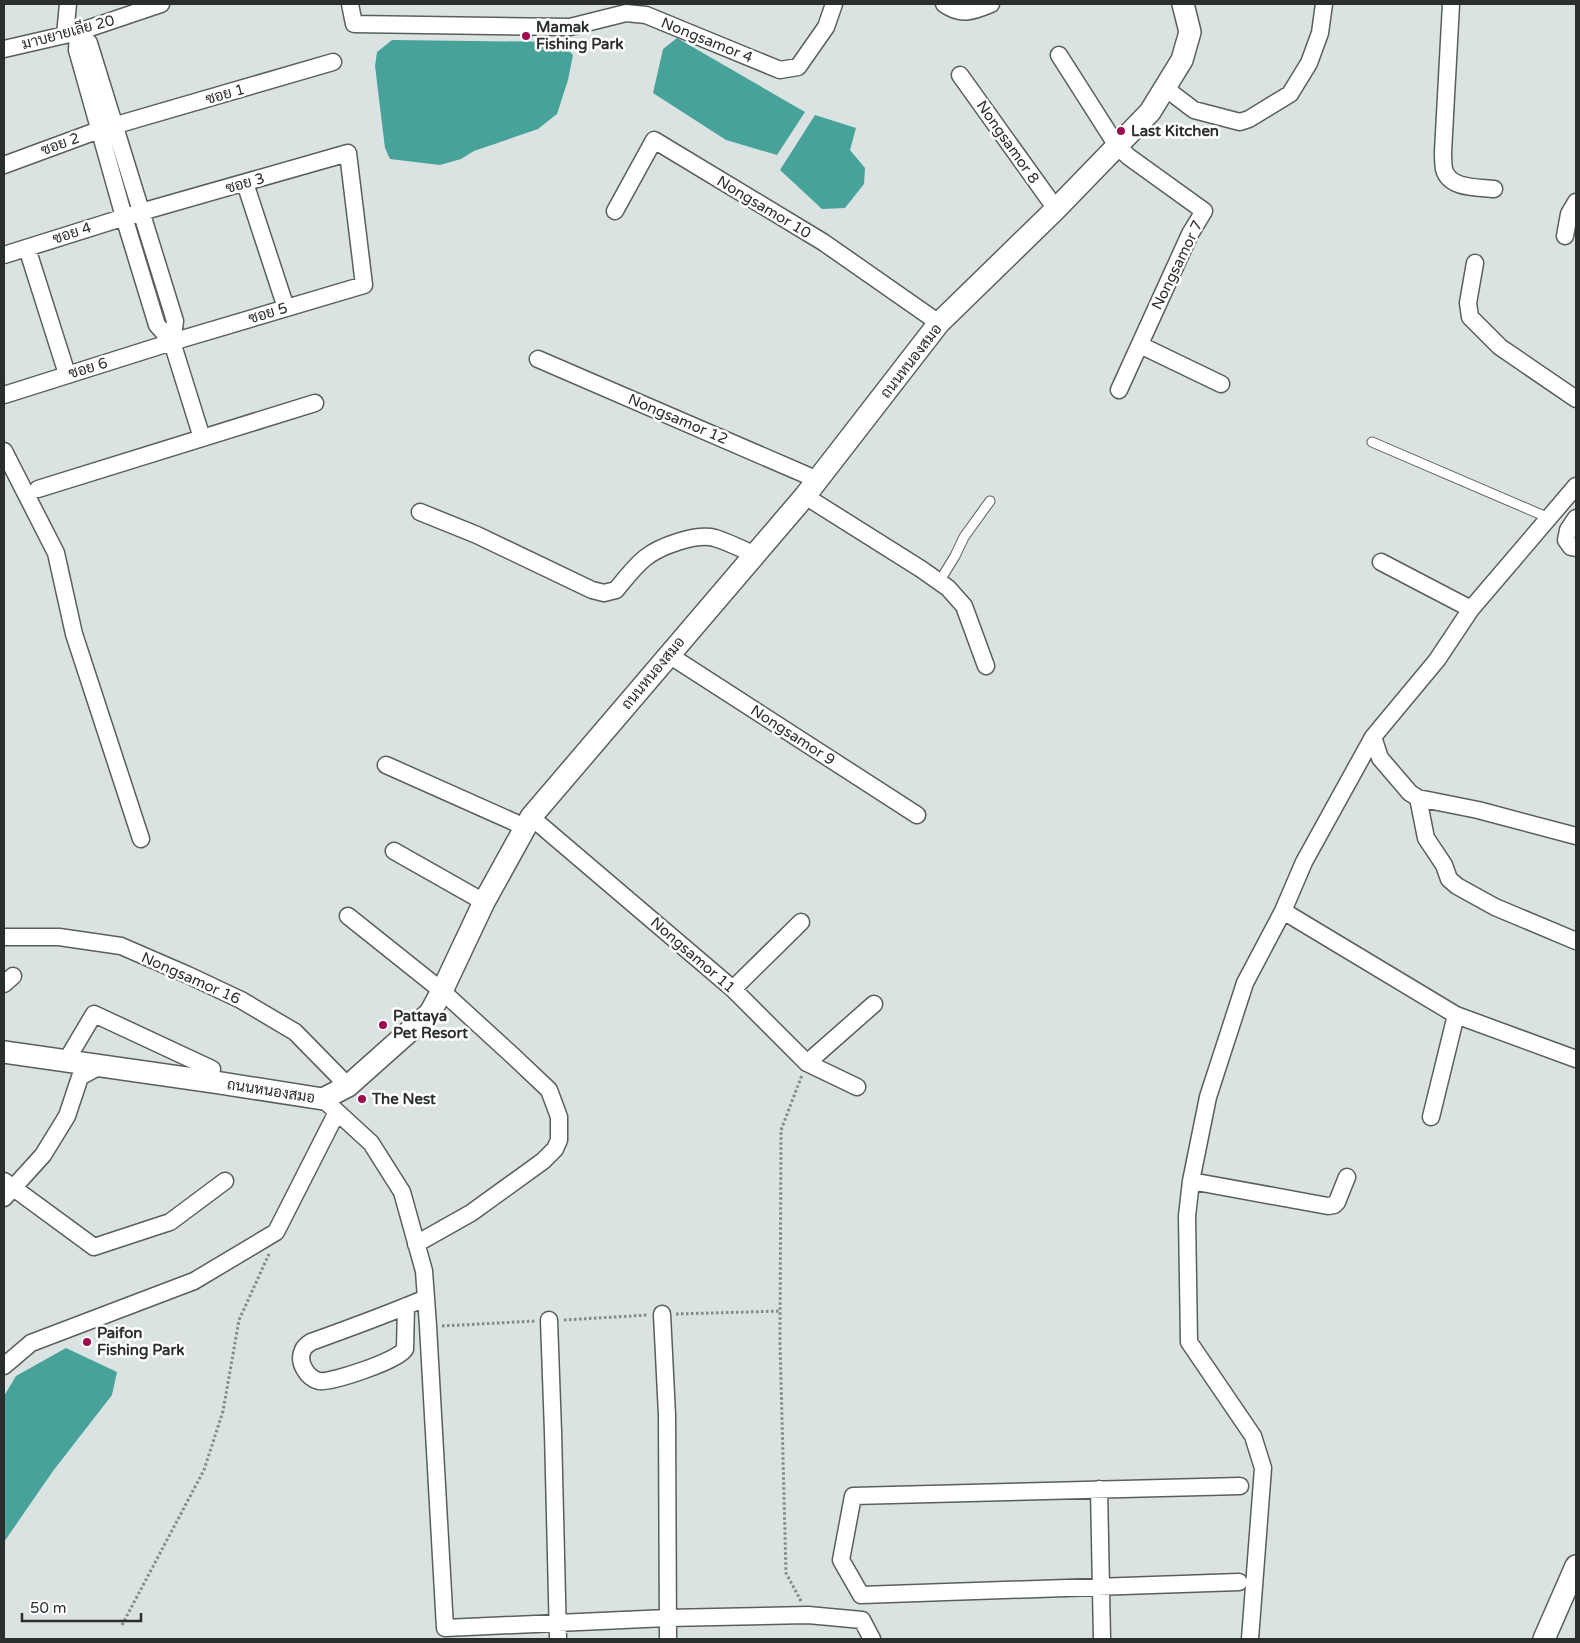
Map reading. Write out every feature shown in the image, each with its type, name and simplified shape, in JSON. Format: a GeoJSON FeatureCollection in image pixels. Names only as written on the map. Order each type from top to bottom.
{"type":"FeatureCollection","features":[{"type":"Feature","properties":{"kind":"street"},"geometry":{"type":"LineString","coordinates":[[68,4],[72,33],[157,326],[172,342]]}},
{"type":"Feature","properties":{"kind":"street","name":"มาบยายเลีย 20"},"geometry":{"type":"LineString","coordinates":[[4,49],[72,33],[161,4]]}},
{"type":"Feature","properties":{"kind":"street","name":"Nongsamor 4"},"geometry":{"type":"LineString","coordinates":[[350,4],[354,24],[570,27],[626,13],[646,15],[780,70],[798,68],[826,27],[834,4]]}},
{"type":"Feature","properties":{"kind":"street"},"geometry":{"type":"LineString","coordinates":[[944,4],[961,13],[977,10],[991,4]]}},
{"type":"Feature","properties":{"kind":"street","name":"ถนนหนองสมอ"},"geometry":{"type":"LineString","coordinates":[[4,1052],[214,1082],[330,1106],[348,1086],[430,1013],[484,902],[528,822],[805,496],[939,323],[1056,209],[1150,112],[1182,60],[1190,32],[1183,4]]}},
{"type":"Feature","properties":{"kind":"street"},"geometry":{"type":"LineString","coordinates":[[1165,88],[1194,110],[1240,122],[1249,119],[1290,94],[1309,63],[1320,33],[1324,4]]}},
{"type":"Feature","properties":{"kind":"street"},"geometry":{"type":"LineString","coordinates":[[1451,4],[1443,152],[1444,168],[1447,176],[1458,184],[1494,189]]}},
{"type":"Feature","properties":{"kind":"street"},"geometry":{"type":"LineString","coordinates":[[72,33],[89,43],[116,125],[175,321],[172,342],[202,438]]}},
{"type":"Feature","properties":{"kind":"street"},"geometry":{"type":"LineString","coordinates":[[1059,55],[1117,146]]}},
{"type":"Feature","properties":{"kind":"street","name":"ซอย 1"},"geometry":{"type":"LineString","coordinates":[[116,125],[333,62]]}},
{"type":"Feature","properties":{"kind":"street","name":"Nongsamor 8"},"geometry":{"type":"LineString","coordinates":[[960,74],[1056,209]]}},
{"type":"Feature","properties":{"kind":"street","name":"ซอย 2"},"geometry":{"type":"LineString","coordinates":[[4,165],[116,125]]}},
{"type":"Feature","properties":{"kind":"street","name":"Nongsamor 10"},"geometry":{"type":"LineString","coordinates":[[615,212],[654,140],[823,242],[939,323]]}},
{"type":"Feature","properties":{"kind":"street","name":"Nongsamor 7"},"geometry":{"type":"LineString","coordinates":[[1117,146],[1129,157],[1204,211],[1190,234],[1119,390]]}},
{"type":"Feature","properties":{"kind":"street","name":"ซอย 3"},"geometry":{"type":"LineString","coordinates":[[141,212],[348,153],[364,285]]}},
{"type":"Feature","properties":{"kind":"street"},"geometry":{"type":"LineString","coordinates":[[245,183],[286,308]]}},
{"type":"Feature","properties":{"kind":"street"},"geometry":{"type":"LineString","coordinates":[[1565,236],[1569,214],[1576,202]]}},
{"type":"Feature","properties":{"kind":"street","name":"ซอย 4"},"geometry":{"type":"LineString","coordinates":[[4,255],[141,212]]}},
{"type":"Feature","properties":{"kind":"street"},"geometry":{"type":"LineString","coordinates":[[27,248],[68,374]]}},
{"type":"Feature","properties":{"kind":"street"},"geometry":{"type":"LineString","coordinates":[[1475,263],[1468,303],[1470,316],[1500,347],[1576,399]]}},
{"type":"Feature","properties":{"kind":"street","name":"ซอย 5"},"geometry":{"type":"LineString","coordinates":[[172,342],[364,285]]}},
{"type":"Feature","properties":{"kind":"street","name":"ซอย 6"},"geometry":{"type":"LineString","coordinates":[[4,395],[172,342]]}},
{"type":"Feature","properties":{"kind":"street"},"geometry":{"type":"LineString","coordinates":[[1140,346],[1221,384]]}},
{"type":"Feature","properties":{"kind":"street","name":"Nongsamor 12"},"geometry":{"type":"LineString","coordinates":[[538,359],[818,480]]}},
{"type":"Feature","properties":{"kind":"street"},"geometry":{"type":"LineString","coordinates":[[38,489],[315,403]]}},
{"type":"Feature","properties":{"kind":"street"},"geometry":{"type":"LineString","coordinates":[[4,451],[56,553],[74,634],[141,839]]}},
{"type":"Feature","properties":{"kind":"street"},"geometry":{"type":"LineString","coordinates":[[1250,1639],[1263,1468],[1253,1436],[1189,1342],[1187,1216],[1191,1181],[1208,1097],[1245,983],[1283,911],[1304,862],[1372,737],[1437,660],[1471,609],[1576,486]]}},
{"type":"Feature","properties":{"kind":"street"},"geometry":{"type":"LineString","coordinates":[[805,496],[948,588],[964,606],[986,666]]}},
{"type":"Feature","properties":{"kind":"street"},"geometry":{"type":"LineString","coordinates":[[420,512],[477,535],[592,590],[604,593],[616,590],[629,573],[646,558],[697,536],[714,538],[755,554]]}},
{"type":"Feature","properties":{"kind":"street"},"geometry":{"type":"LineString","coordinates":[[1576,518],[1568,530],[1566,540],[1571,547],[1576,548]]}},
{"type":"Feature","properties":{"kind":"street"},"geometry":{"type":"LineString","coordinates":[[1381,562],[1471,609]]}},
{"type":"Feature","properties":{"kind":"street","name":"Nongsamor 9"},"geometry":{"type":"LineString","coordinates":[[669,655],[918,815]]}},
{"type":"Feature","properties":{"kind":"street"},"geometry":{"type":"LineString","coordinates":[[1372,737],[1380,758],[1410,793],[1418,798],[1478,810],[1576,836]]}},
{"type":"Feature","properties":{"kind":"street","name":"Nongsamor 11"},"geometry":{"type":"LineString","coordinates":[[386,765],[528,822],[733,989],[807,1063],[857,1087]]}},
{"type":"Feature","properties":{"kind":"street"},"geometry":{"type":"LineString","coordinates":[[1418,798],[1426,838],[1439,856],[1449,879],[1457,886],[1495,907],[1576,941]]}},
{"type":"Feature","properties":{"kind":"street"},"geometry":{"type":"LineString","coordinates":[[394,851],[484,902]]}},
{"type":"Feature","properties":{"kind":"street"},"geometry":{"type":"LineString","coordinates":[[1283,911],[1456,1014],[1576,1059]]}},
{"type":"Feature","properties":{"kind":"street"},"geometry":{"type":"LineString","coordinates":[[348,916],[442,991],[512,1054],[549,1090],[559,1118],[560,1140],[555,1149],[543,1162],[471,1213],[416,1244]]}},
{"type":"Feature","properties":{"kind":"street"},"geometry":{"type":"LineString","coordinates":[[733,989],[801,922]]}},
{"type":"Feature","properties":{"kind":"street","name":"Nongsamor 16"},"geometry":{"type":"LineString","coordinates":[[4,937],[59,937],[121,946],[188,975],[241,1000],[295,1032],[348,1086]]}},
{"type":"Feature","properties":{"kind":"street"},"geometry":{"type":"LineString","coordinates":[[807,1063],[874,1004]]}},
{"type":"Feature","properties":{"kind":"street"},"geometry":{"type":"LineString","coordinates":[[66,1061],[94,1014],[212,1068]]}},
{"type":"Feature","properties":{"kind":"street"},"geometry":{"type":"LineString","coordinates":[[1431,1117],[1456,1014]]}},
{"type":"Feature","properties":{"kind":"street"},"geometry":{"type":"LineString","coordinates":[[100,1066],[80,1077],[67,1116],[43,1155],[7,1189],[94,1247],[170,1222],[225,1181]]}},
{"type":"Feature","properties":{"kind":"street"},"geometry":{"type":"LineString","coordinates":[[4,1366],[31,1343],[194,1281],[276,1232],[330,1106],[372,1143],[402,1192],[424,1271],[445,1634],[558,1623],[667,1618],[808,1615],[862,1620],[872,1639]]}},
{"type":"Feature","properties":{"kind":"street"},"geometry":{"type":"LineString","coordinates":[[1191,1181],[1328,1206],[1334,1205],[1337,1202],[1347,1177]]}},
{"type":"Feature","properties":{"kind":"street"},"geometry":{"type":"LineString","coordinates":[[406,1306],[403,1354],[351,1374],[320,1381],[310,1376],[302,1365],[303,1349],[311,1342],[385,1316],[406,1306],[426,1298]]}},
{"type":"Feature","properties":{"kind":"street"},"geometry":{"type":"LineString","coordinates":[[662,1314],[667,1415],[668,1639]]}},
{"type":"Feature","properties":{"kind":"street"},"geometry":{"type":"LineString","coordinates":[[549,1320],[558,1639]]}},
{"type":"Feature","properties":{"kind":"street"},"geometry":{"type":"LineString","coordinates":[[1239,1582],[861,1595],[841,1560],[853,1496],[1240,1486]]}},
{"type":"Feature","properties":{"kind":"street"},"geometry":{"type":"LineString","coordinates":[[1099,1489],[1102,1639]]}},
{"type":"Feature","properties":{"kind":"street"},"geometry":{"type":"LineString","coordinates":[[1544,1639],[1574,1576]]}},
{"type":"Feature","properties":{"kind":"lane"},"geometry":{"type":"LineString","coordinates":[[1372,442],[1549,518]]}},
{"type":"Feature","properties":{"kind":"lane"},"geometry":{"type":"LineString","coordinates":[[939,582],[964,537],[990,501]]}},
{"type":"Feature","properties":{"kind":"path"},"geometry":{"type":"LineString","coordinates":[[807,1063],[781,1130],[780,1343],[786,1573],[808,1615]]}},
{"type":"Feature","properties":{"kind":"path"},"geometry":{"type":"LineString","coordinates":[[122,1625],[204,1470],[223,1410],[239,1320],[272,1248],[276,1232]]}},
{"type":"Feature","properties":{"kind":"path"},"geometry":{"type":"LineString","coordinates":[[428,1326],[662,1314],[781,1311]]}},
{"type":"Feature","properties":{"kind":"water"},"geometry":{"type":"Polygon","coordinates":[[[677,38],[805,112],[777,155],[726,140],[653,93],[663,49],[677,38]]]}},
{"type":"Feature","properties":{"kind":"water"},"geometry":{"type":"Polygon","coordinates":[[[392,40],[561,42],[573,55],[568,80],[557,114],[538,129],[474,151],[461,159],[440,165],[390,159],[385,148],[375,66],[377,52],[392,40]]]}},
{"type":"Feature","properties":{"kind":"water"},"geometry":{"type":"Polygon","coordinates":[[[815,115],[856,128],[850,150],[865,168],[864,184],[845,208],[822,209],[780,170],[815,115]]]}},
{"type":"Feature","properties":{"kind":"water"},"geometry":{"type":"Polygon","coordinates":[[[66,1348],[117,1372],[112,1395],[53,1471],[4,1542],[4,1396],[16,1376],[66,1348]]]}},
{"type":"Feature","properties":{"kind":"place","name":"Mamak Fishing Park"},"geometry":{"type":"Point","coordinates":[526,36]}},
{"type":"Feature","properties":{"kind":"place","name":"Last Kitchen"},"geometry":{"type":"Point","coordinates":[1121,131]}},
{"type":"Feature","properties":{"kind":"place","name":"Pattaya Pet Resort"},"geometry":{"type":"Point","coordinates":[383,1025]}},
{"type":"Feature","properties":{"kind":"place","name":"The Nest"},"geometry":{"type":"Point","coordinates":[362,1099]}},
{"type":"Feature","properties":{"kind":"place","name":"Paifon Fishing Park"},"geometry":{"type":"Point","coordinates":[87,1342]}}]}
